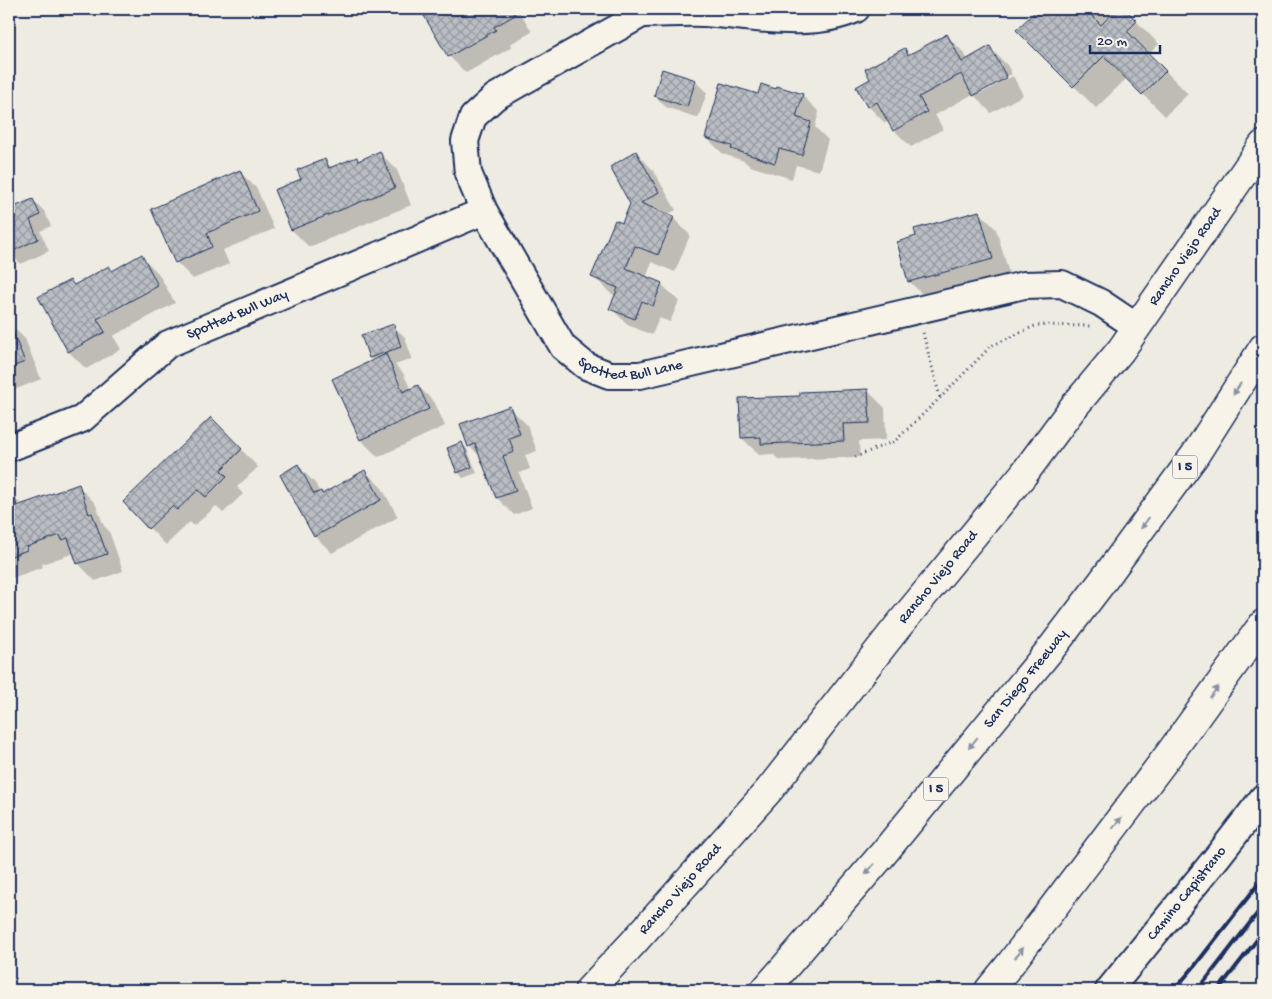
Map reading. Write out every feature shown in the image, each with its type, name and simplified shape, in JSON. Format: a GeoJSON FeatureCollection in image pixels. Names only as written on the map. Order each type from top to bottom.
{"type":"FeatureCollection","features":[{"type":"Feature","properties":{"kind":"main road","name":"Rancho Viejo Road"},"geometry":{"type":"LineString","coordinates":[[589,990],[634,943],[770,789],[895,630],[1023,475],[1072,409],[1121,350],[1263,145]]}},
{"type":"Feature","properties":{"kind":"main road","name":"San Diego Freeway"},"geometry":{"type":"LineString","coordinates":[[765,990],[882,855],[1054,645],[1195,455],[1263,348]]}},
{"type":"Feature","properties":{"kind":"main road"},"geometry":{"type":"LineString","coordinates":[[988,990],[1011,963],[1170,753],[1263,624]]}},
{"type":"Feature","properties":{"kind":"street","name":"Spotted Bull Lane"},"geometry":{"type":"LineString","coordinates":[[856,9],[814,20],[778,20],[703,13],[644,12],[495,97],[474,117],[465,141],[468,173],[484,211],[563,348],[586,366],[609,376],[640,375],[1024,285],[1062,284],[1101,303],[1137,327]]}},
{"type":"Feature","properties":{"kind":"street","name":"Spotted Bull Way"},"geometry":{"type":"LineString","coordinates":[[9,448],[82,419],[168,344],[484,211]]}},
{"type":"Feature","properties":{"kind":"street","name":"Camino Capistrano"},"geometry":{"type":"LineString","coordinates":[[1110,990],[1263,798]]}},
{"type":"Feature","properties":{"kind":"path"},"geometry":{"type":"LineString","coordinates":[[916,311],[940,398]]}},
{"type":"Feature","properties":{"kind":"path"},"geometry":{"type":"LineString","coordinates":[[855,457],[895,441],[991,346],[1037,325],[1097,326]]}},
{"type":"Feature","properties":{"kind":"building"},"geometry":{"type":"Polygon","coordinates":[[[432,9],[512,9],[515,15],[494,27],[496,30],[448,57],[423,14],[432,9]]]}},
{"type":"Feature","properties":{"kind":"building"},"geometry":{"type":"Polygon","coordinates":[[[1038,9],[1087,9],[1101,25],[1117,9],[1125,9],[1137,21],[1127,31],[1166,71],[1142,95],[1104,56],[1073,87],[1016,30],[1038,9]]]}},
{"type":"Feature","properties":{"kind":"building"},"geometry":{"type":"Polygon","coordinates":[[[947,34],[962,62],[990,46],[1007,78],[973,96],[961,74],[919,97],[927,112],[893,131],[877,102],[867,107],[856,87],[870,79],[865,69],[905,48],[908,55],[947,34]]]}},
{"type":"Feature","properties":{"kind":"building"},"geometry":{"type":"Polygon","coordinates":[[[662,69],[696,80],[687,107],[654,96],[662,69]]]}},
{"type":"Feature","properties":{"kind":"building"},"geometry":{"type":"Polygon","coordinates":[[[721,83],[758,94],[761,84],[776,89],[777,86],[803,94],[796,117],[811,122],[802,155],[779,149],[775,163],[731,149],[732,146],[705,138],[721,83]]]}},
{"type":"Feature","properties":{"kind":"building"},"geometry":{"type":"Polygon","coordinates":[[[380,151],[395,188],[291,230],[274,190],[301,179],[297,170],[325,159],[329,168],[357,157],[358,161],[380,151]]]}},
{"type":"Feature","properties":{"kind":"building"},"geometry":{"type":"Polygon","coordinates":[[[636,151],[659,192],[641,203],[674,217],[658,255],[635,246],[626,268],[662,283],[653,306],[642,301],[635,319],[609,309],[618,288],[591,277],[615,220],[622,223],[630,204],[610,167],[636,151]]]}},
{"type":"Feature","properties":{"kind":"building"},"geometry":{"type":"Polygon","coordinates":[[[240,170],[258,211],[207,233],[212,247],[175,263],[151,209],[240,170]]]}},
{"type":"Feature","properties":{"kind":"building"},"geometry":{"type":"Polygon","coordinates":[[[33,199],[40,215],[30,220],[38,239],[9,253],[9,209],[33,199]]]}},
{"type":"Feature","properties":{"kind":"building"},"geometry":{"type":"Polygon","coordinates":[[[979,211],[993,259],[908,282],[897,242],[916,236],[914,229],[979,211]]]}},
{"type":"Feature","properties":{"kind":"building"},"geometry":{"type":"Polygon","coordinates":[[[142,254],[158,286],[97,319],[105,332],[68,352],[38,297],[70,280],[74,285],[109,266],[112,271],[142,254]]]}},
{"type":"Feature","properties":{"kind":"building"},"geometry":{"type":"Polygon","coordinates":[[[9,323],[25,362],[9,368],[9,323]]]}},
{"type":"Feature","properties":{"kind":"building"},"geometry":{"type":"Polygon","coordinates":[[[394,324],[401,347],[369,358],[361,335],[394,324]]]}},
{"type":"Feature","properties":{"kind":"building"},"geometry":{"type":"Polygon","coordinates":[[[386,354],[403,392],[418,385],[429,409],[360,440],[332,379],[386,354]]]}},
{"type":"Feature","properties":{"kind":"building"},"geometry":{"type":"Polygon","coordinates":[[[868,389],[870,423],[843,424],[844,441],[761,444],[761,437],[741,438],[739,398],[800,396],[800,392],[868,389]]]}},
{"type":"Feature","properties":{"kind":"building"},"geometry":{"type":"Polygon","coordinates":[[[510,406],[520,434],[509,438],[514,452],[503,456],[516,491],[496,498],[475,444],[468,447],[460,424],[510,406]]]}},
{"type":"Feature","properties":{"kind":"building"},"geometry":{"type":"Polygon","coordinates":[[[211,417],[242,449],[221,470],[227,476],[206,497],[198,490],[177,510],[172,506],[148,529],[123,502],[211,417]]]}},
{"type":"Feature","properties":{"kind":"building"},"geometry":{"type":"Polygon","coordinates":[[[462,442],[472,467],[457,473],[447,448],[462,442]]]}},
{"type":"Feature","properties":{"kind":"building"},"geometry":{"type":"Polygon","coordinates":[[[298,464],[314,494],[321,491],[322,494],[365,470],[381,500],[314,537],[280,475],[298,464]]]}},
{"type":"Feature","properties":{"kind":"building"},"geometry":{"type":"Polygon","coordinates":[[[79,484],[89,514],[92,513],[107,554],[77,564],[68,538],[62,540],[60,535],[26,547],[27,550],[9,557],[9,496],[13,494],[17,506],[79,484]]]}},
{"type":"Feature","properties":{"kind":"railway"},"geometry":{"type":"LineString","coordinates":[[1174,990],[1263,878]]}},
{"type":"Feature","properties":{"kind":"railway"},"geometry":{"type":"LineString","coordinates":[[1198,990],[1263,906]]}},
{"type":"Feature","properties":{"kind":"railway"},"geometry":{"type":"LineString","coordinates":[[1218,990],[1263,932]]}}]}
